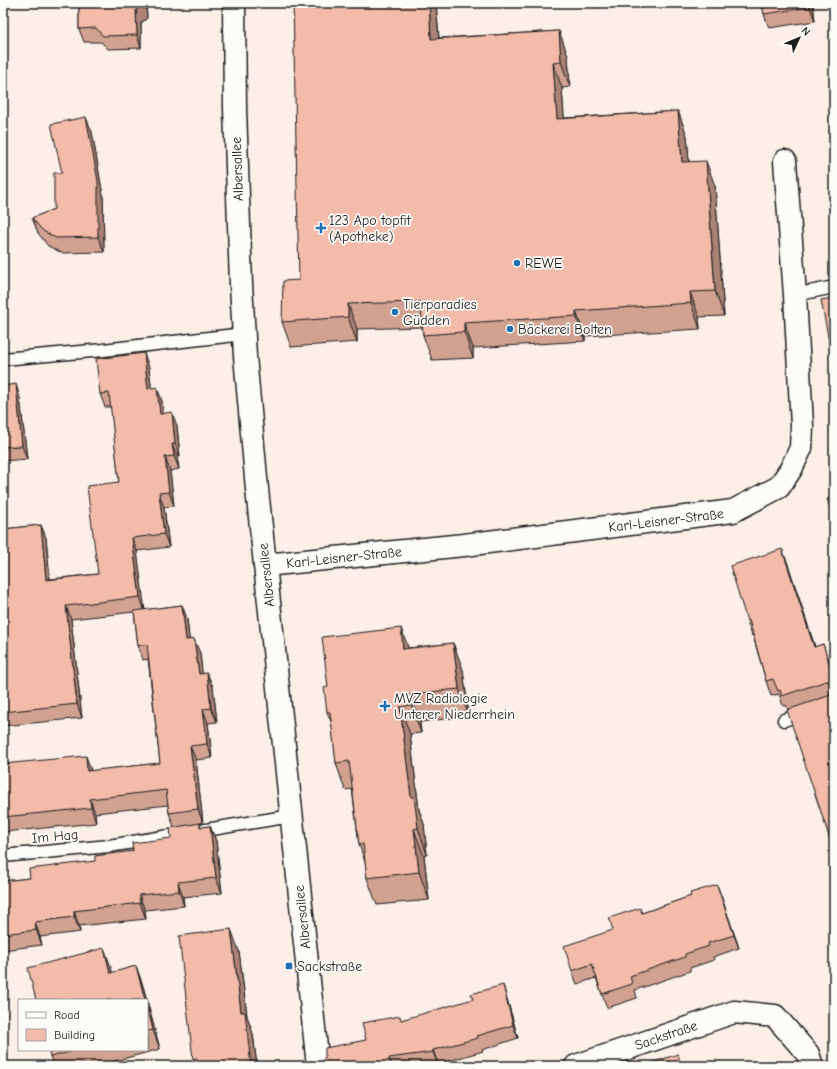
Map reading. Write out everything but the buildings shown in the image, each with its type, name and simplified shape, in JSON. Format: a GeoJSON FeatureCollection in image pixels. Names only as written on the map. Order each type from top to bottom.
{"type":"FeatureCollection","features":[{"type":"Feature","properties":{"kind":"street","name":"Albersallee"},"geometry":{"type":"LineString","coordinates":[[234,3],[235,108],[244,334],[257,489],[318,1066]]}},
{"type":"Feature","properties":{"kind":"street","name":"Karl-Leisner-Straße"},"geometry":{"type":"LineString","coordinates":[[265,565],[464,545],[733,511],[779,487],[792,468],[801,448],[802,426],[795,295],[785,161]]}},
{"type":"Feature","properties":{"kind":"street","name":"Sackstraße"},"geometry":{"type":"LineString","coordinates":[[576,1066],[734,1012],[775,1016],[808,1054],[812,1066]]}},
{"type":"Feature","properties":{"kind":"lane"},"geometry":{"type":"LineString","coordinates":[[795,295],[834,287]]}},
{"type":"Feature","properties":{"kind":"lane"},"geometry":{"type":"LineString","coordinates":[[3,359],[103,350],[244,334]]}},
{"type":"Feature","properties":{"kind":"lane"},"geometry":{"type":"LineString","coordinates":[[784,720],[834,703]]}},
{"type":"Feature","properties":{"kind":"lane","name":"Im Hag"},"geometry":{"type":"LineString","coordinates":[[3,856],[109,846],[291,816]]}},
{"type":"Feature","properties":{"kind":"place","name":"123 Apo topfit (Apotheke)"},"geometry":{"type":"Point","coordinates":[321,228]}},
{"type":"Feature","properties":{"kind":"place","name":"REWE"},"geometry":{"type":"Point","coordinates":[517,263]}},
{"type":"Feature","properties":{"kind":"place","name":"Tierparadies Güdden"},"geometry":{"type":"Point","coordinates":[395,312]}},
{"type":"Feature","properties":{"kind":"place","name":"Bäckerei Bolten"},"geometry":{"type":"Point","coordinates":[510,329]}},
{"type":"Feature","properties":{"kind":"place","name":"MVZ Radiologie Unterer Niederrhein"},"geometry":{"type":"Point","coordinates":[385,706]}},
{"type":"Feature","properties":{"kind":"place","name":"Sackstraße"},"geometry":{"type":"Point","coordinates":[289,966]}}]}
